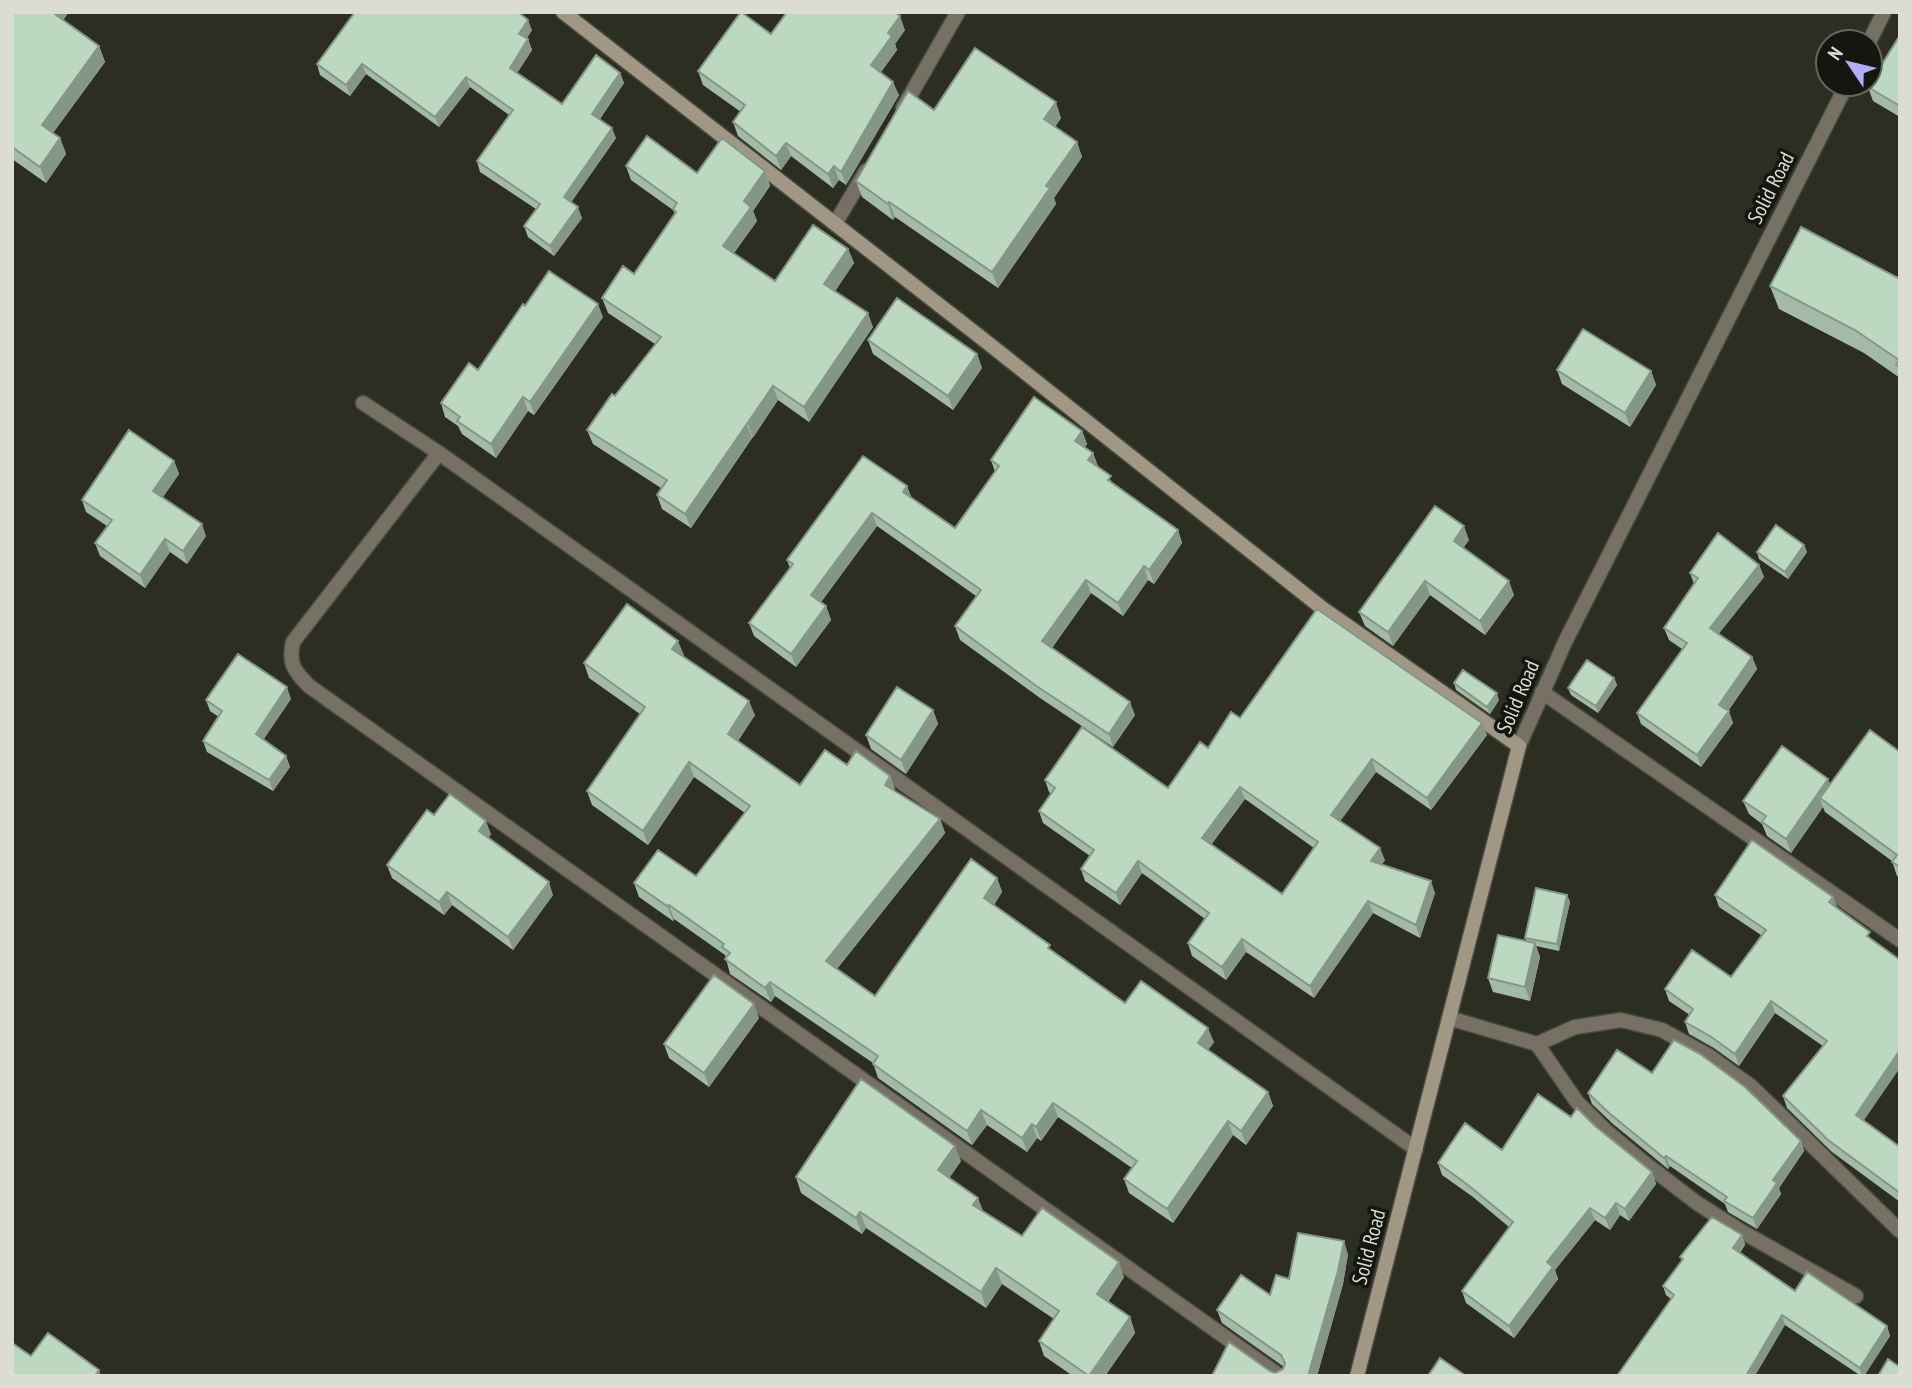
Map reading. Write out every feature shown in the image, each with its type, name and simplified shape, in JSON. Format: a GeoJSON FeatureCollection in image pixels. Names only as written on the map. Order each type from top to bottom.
{"type":"FeatureCollection","features":[{"type":"Feature","properties":{"kind":"street"},"geometry":{"type":"LineString","coordinates":[[563,12],[1322,608],[1518,746]]}},
{"type":"Feature","properties":{"kind":"street"},"geometry":{"type":"LineString","coordinates":[[897,118],[958,12]]}},
{"type":"Feature","properties":{"kind":"street"},"geometry":{"type":"LineString","coordinates":[[1876,28],[1884,12]]}},
{"type":"Feature","properties":{"kind":"street","name":"Solid Road"},"geometry":{"type":"LineString","coordinates":[[1357,1376],[1518,746],[1565,642],[1840,98]]}},
{"type":"Feature","properties":{"kind":"street"},"geometry":{"type":"LineString","coordinates":[[835,224],[876,153]]}},
{"type":"Feature","properties":{"kind":"street"},"geometry":{"type":"LineString","coordinates":[[363,403],[439,453],[1416,1149]]}},
{"type":"Feature","properties":{"kind":"street"},"geometry":{"type":"LineString","coordinates":[[439,453],[293,642],[290,654],[298,675],[320,694],[1280,1376]]}},
{"type":"Feature","properties":{"kind":"street"},"geometry":{"type":"LineString","coordinates":[[1542,692],[1900,940]]}},
{"type":"Feature","properties":{"kind":"street"},"geometry":{"type":"LineString","coordinates":[[1450,1018],[1537,1044],[1577,1102],[1642,1161],[1697,1203],[1739,1230],[1856,1296]]}},
{"type":"Feature","properties":{"kind":"street"},"geometry":{"type":"LineString","coordinates":[[1537,1044],[1575,1027],[1621,1020],[1662,1030],[1709,1056],[1752,1087],[1900,1231]]}},
{"type":"Feature","properties":{"kind":"building"},"geometry":{"type":"Polygon","coordinates":[[[12,12],[52,12],[99,46],[42,125],[60,138],[40,167],[12,147],[12,12]]]}},
{"type":"Feature","properties":{"kind":"building"},"geometry":{"type":"Polygon","coordinates":[[[355,12],[518,12],[528,20],[519,34],[528,39],[510,68],[562,104],[596,55],[620,73],[592,114],[612,128],[564,197],[578,207],[550,246],[524,226],[540,204],[477,161],[513,110],[466,77],[435,117],[362,64],[346,85],[317,64],[355,12]]]}},
{"type":"Feature","properties":{"kind":"building"},"geometry":{"type":"Polygon","coordinates":[[[741,12],[771,34],[787,12],[895,12],[900,16],[888,33],[892,36],[871,65],[893,82],[841,172],[834,166],[828,174],[786,143],[776,156],[733,122],[745,105],[698,71],[741,12]]]}},
{"type":"Feature","properties":{"kind":"building"},"geometry":{"type":"Polygon","coordinates":[[[1900,35],[1900,106],[1884,96],[1884,61],[1900,35]]]}},
{"type":"Feature","properties":{"kind":"building"},"geometry":{"type":"Polygon","coordinates":[[[975,48],[1056,102],[1044,119],[1077,142],[1046,186],[1050,188],[992,272],[856,181],[908,91],[934,110],[975,48]]]}},
{"type":"Feature","properties":{"kind":"building"},"geometry":{"type":"Polygon","coordinates":[[[647,136],[697,173],[722,138],[765,171],[744,201],[751,207],[723,246],[775,281],[813,225],[848,249],[824,284],[868,313],[804,407],[773,386],[685,514],[657,495],[667,480],[587,430],[612,394],[615,396],[661,337],[602,298],[623,266],[634,274],[676,212],[673,209],[677,203],[626,166],[647,136]]]}},
{"type":"Feature","properties":{"kind":"building"},"geometry":{"type":"Polygon","coordinates":[[[1801,227],[1898,278],[1900,275],[1900,367],[1896,365],[1899,360],[1855,330],[1770,286],[1801,227]]]}},
{"type":"Feature","properties":{"kind":"building"},"geometry":{"type":"Polygon","coordinates":[[[549,271],[598,304],[530,402],[523,397],[491,444],[457,421],[460,417],[441,403],[469,363],[478,370],[549,271]]]}},
{"type":"Feature","properties":{"kind":"building"},"geometry":{"type":"Polygon","coordinates":[[[897,298],[977,354],[948,396],[868,340],[897,298]]]}},
{"type":"Feature","properties":{"kind":"building"},"geometry":{"type":"Polygon","coordinates":[[[1583,329],[1651,371],[1625,413],[1557,370],[1583,329]]]}},
{"type":"Feature","properties":{"kind":"building"},"geometry":{"type":"Polygon","coordinates":[[[1034,397],[1082,431],[1075,441],[1093,453],[1088,460],[1111,476],[1108,480],[1178,530],[1149,570],[1144,566],[1118,603],[1086,580],[1042,641],[1130,702],[1109,734],[1035,685],[955,626],[981,590],[872,513],[811,595],[826,606],[791,654],[749,623],[793,564],[787,560],[863,456],[907,486],[903,492],[955,528],[999,466],[991,460],[1034,397]]]}},
{"type":"Feature","properties":{"kind":"building"},"geometry":{"type":"Polygon","coordinates":[[[129,430],[174,461],[153,491],[202,524],[183,551],[165,539],[140,575],[95,543],[112,520],[82,500],[129,430]]]}},
{"type":"Feature","properties":{"kind":"building"},"geometry":{"type":"Polygon","coordinates":[[[1435,506],[1464,526],[1454,541],[1509,581],[1480,621],[1425,581],[1388,632],[1359,612],[1435,506]]]}},
{"type":"Feature","properties":{"kind":"building"},"geometry":{"type":"Polygon","coordinates":[[[1776,525],[1804,545],[1785,572],[1757,552],[1776,525]]]}},
{"type":"Feature","properties":{"kind":"building"},"geometry":{"type":"Polygon","coordinates":[[[1718,533],[1759,565],[1710,628],[1752,657],[1719,705],[1729,711],[1697,755],[1637,713],[1687,643],[1664,628],[1698,578],[1690,573],[1718,533]]]}},
{"type":"Feature","properties":{"kind":"building"},"geometry":{"type":"Polygon","coordinates":[[[627,604],[678,641],[672,649],[749,701],[728,734],[800,785],[825,750],[847,765],[856,751],[890,776],[885,785],[940,819],[826,961],[875,996],[971,859],[997,878],[984,898],[1125,1003],[1141,981],[1208,1028],[1198,1043],[1268,1092],[1241,1131],[1228,1121],[1167,1209],[1124,1179],[1137,1161],[1053,1103],[1036,1127],[1032,1124],[1022,1138],[981,1110],[967,1131],[873,1064],[878,1056],[770,982],[765,988],[725,959],[730,953],[722,947],[724,944],[634,883],[658,850],[696,876],[750,806],[689,762],[643,831],[587,791],[645,707],[584,663],[627,604]]]}},
{"type":"Feature","properties":{"kind":"building"},"geometry":{"type":"Polygon","coordinates":[[[1317,609],[1482,723],[1427,798],[1372,759],[1331,815],[1380,848],[1371,861],[1431,881],[1416,925],[1368,901],[1310,986],[1242,939],[1222,967],[1188,943],[1209,913],[1138,861],[1116,893],[1081,869],[1094,850],[1039,811],[1055,788],[1045,780],[1082,727],[1168,788],[1200,742],[1208,748],[1231,712],[1240,718],[1317,609]],[[1240,787],[1202,838],[1282,894],[1318,842],[1240,787]]]}},
{"type":"Feature","properties":{"kind":"building"},"geometry":{"type":"Polygon","coordinates":[[[238,654],[287,687],[256,734],[286,756],[269,780],[203,741],[222,711],[206,700],[238,654]]]}},
{"type":"Feature","properties":{"kind":"building"},"geometry":{"type":"Polygon","coordinates":[[[1587,660],[1614,678],[1596,706],[1568,688],[1587,660]]]}},
{"type":"Feature","properties":{"kind":"building"},"geometry":{"type":"Polygon","coordinates":[[[1463,670],[1497,693],[1487,707],[1454,683],[1463,670]]]}},
{"type":"Feature","properties":{"kind":"building"},"geometry":{"type":"Polygon","coordinates":[[[897,687],[933,710],[901,760],[866,735],[897,687]]]}},
{"type":"Feature","properties":{"kind":"building"},"geometry":{"type":"Polygon","coordinates":[[[1870,730],[1900,752],[1900,867],[1892,862],[1897,855],[1820,798],[1870,730]]]}},
{"type":"Feature","properties":{"kind":"building"},"geometry":{"type":"Polygon","coordinates":[[[1782,746],[1828,779],[1786,839],[1762,822],[1766,816],[1743,801],[1782,746]]]}},
{"type":"Feature","properties":{"kind":"building"},"geometry":{"type":"Polygon","coordinates":[[[450,794],[486,821],[479,831],[549,882],[508,937],[447,892],[439,902],[387,865],[427,810],[434,815],[450,794]]]}},
{"type":"Feature","properties":{"kind":"building"},"geometry":{"type":"Polygon","coordinates":[[[1752,840],[1833,897],[1829,902],[1870,932],[1867,936],[1900,960],[1900,1050],[1856,1115],[1900,1147],[1900,1193],[1828,1140],[1783,1096],[1827,1041],[1771,1001],[1735,1054],[1685,1022],[1693,1009],[1665,989],[1692,950],[1731,977],[1766,930],[1715,895],[1752,840]]]}},
{"type":"Feature","properties":{"kind":"building"},"geometry":{"type":"Polygon","coordinates":[[[1536,888],[1567,895],[1557,944],[1525,938],[1536,888]]]}},
{"type":"Feature","properties":{"kind":"building"},"geometry":{"type":"Polygon","coordinates":[[[1498,935],[1535,943],[1525,987],[1488,978],[1498,935]]]}},
{"type":"Feature","properties":{"kind":"building"},"geometry":{"type":"Polygon","coordinates":[[[714,975],[754,1004],[704,1073],[664,1044],[714,975]]]}},
{"type":"Feature","properties":{"kind":"building"},"geometry":{"type":"Polygon","coordinates":[[[1674,1040],[1700,1054],[1745,1087],[1801,1141],[1773,1180],[1777,1183],[1753,1218],[1724,1201],[1727,1197],[1666,1156],[1664,1158],[1588,1093],[1617,1050],[1652,1073],[1674,1040]]]}},
{"type":"Feature","properties":{"kind":"building"},"geometry":{"type":"Polygon","coordinates":[[[861,1079],[955,1146],[938,1170],[978,1198],[973,1205],[1022,1236],[1042,1208],[1119,1262],[1097,1294],[1130,1317],[1089,1376],[1039,1341],[1059,1311],[996,1268],[981,1292],[860,1212],[856,1218],[796,1177],[861,1079]]]}},
{"type":"Feature","properties":{"kind":"building"},"geometry":{"type":"Polygon","coordinates":[[[1538,1094],[1571,1117],[1577,1108],[1652,1172],[1625,1209],[1616,1203],[1605,1218],[1590,1208],[1547,1262],[1553,1267],[1509,1326],[1462,1291],[1513,1222],[1438,1163],[1465,1123],[1502,1150],[1538,1094]]]}},
{"type":"Feature","properties":{"kind":"building"},"geometry":{"type":"Polygon","coordinates":[[[1712,1217],[1742,1235],[1733,1248],[1795,1291],[1807,1272],[1887,1326],[1860,1368],[1782,1315],[1746,1376],[1617,1376],[1674,1295],[1663,1286],[1683,1259],[1680,1257],[1712,1217]]]}},
{"type":"Feature","properties":{"kind":"building"},"geometry":{"type":"Polygon","coordinates":[[[1298,1233],[1344,1241],[1308,1376],[1212,1376],[1229,1342],[1270,1371],[1275,1373],[1283,1369],[1285,1363],[1281,1355],[1217,1310],[1241,1275],[1270,1295],[1276,1275],[1289,1279],[1298,1233]]]}},
{"type":"Feature","properties":{"kind":"building"},"geometry":{"type":"Polygon","coordinates":[[[48,1333],[99,1370],[95,1376],[12,1376],[12,1343],[31,1356],[48,1333]]]}},
{"type":"Feature","properties":{"kind":"building"},"geometry":{"type":"Polygon","coordinates":[[[1440,1358],[1466,1376],[1428,1376],[1440,1358]]]}},
{"type":"Feature","properties":{"kind":"building"},"geometry":{"type":"Polygon","coordinates":[[[1888,1359],[1900,1367],[1900,1376],[1878,1376],[1888,1359]]]}}]}
